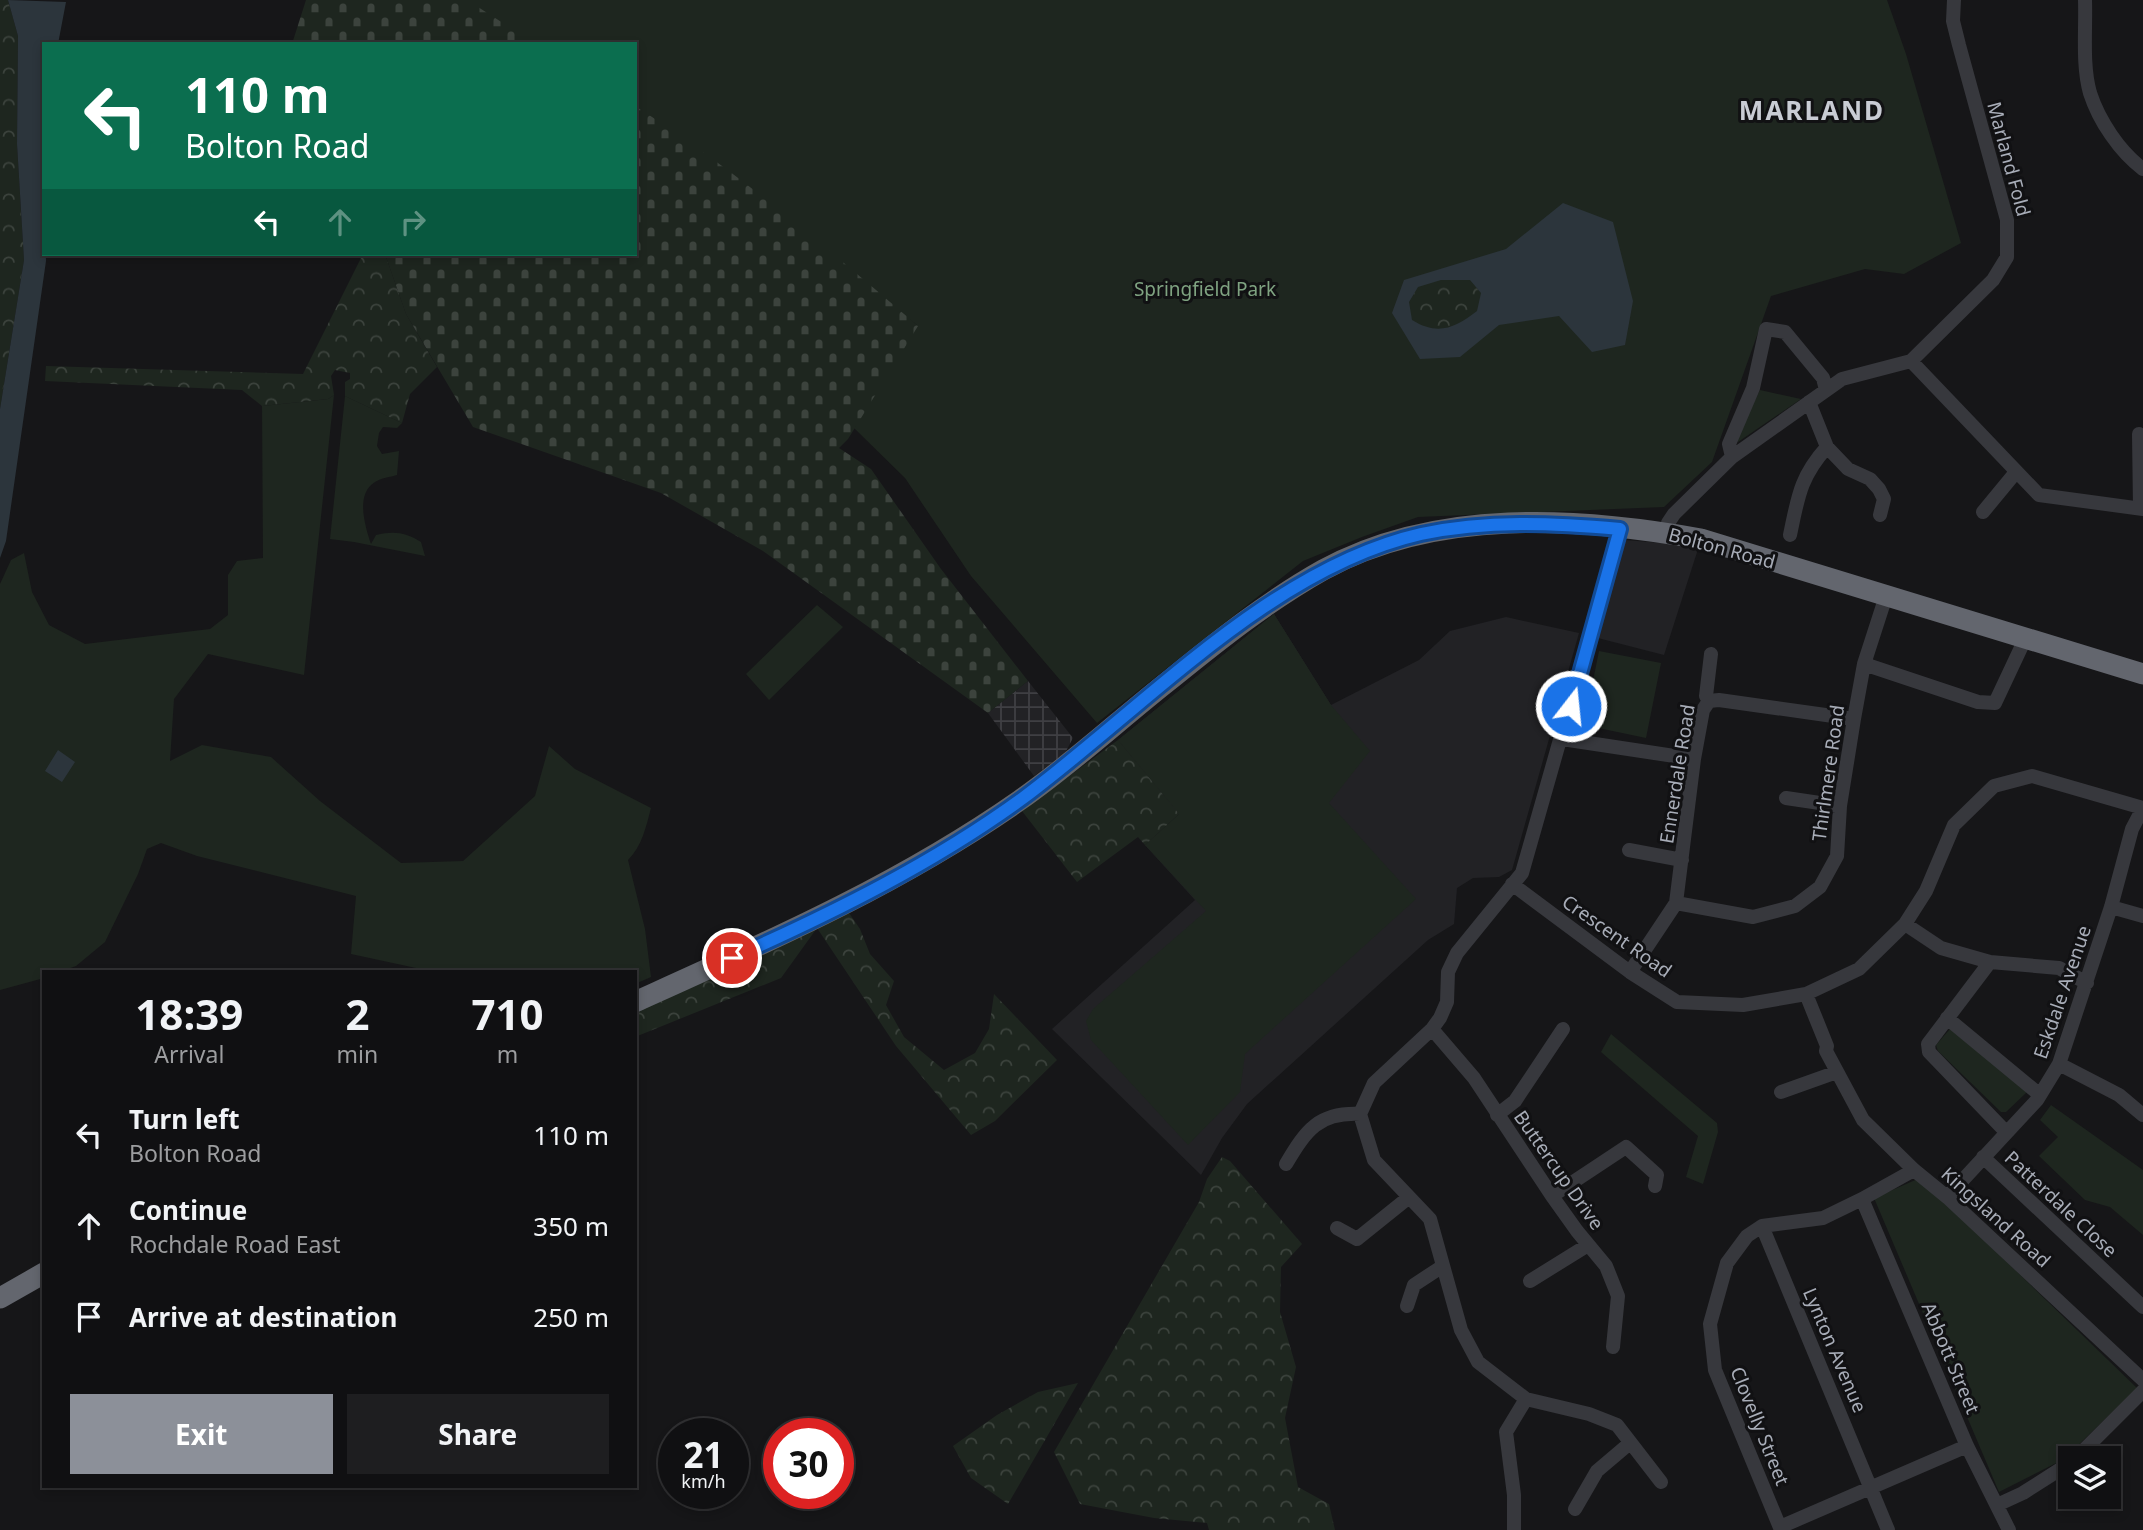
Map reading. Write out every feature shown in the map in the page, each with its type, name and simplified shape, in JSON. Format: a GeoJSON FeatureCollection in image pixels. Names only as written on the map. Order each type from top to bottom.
{"type":"FeatureCollection","features":[{"type":"Feature","properties":{"kind":"highway","name":"Bolton Road"},"geometry":{"type":"LineString","coordinates":[[637,1001],[790,932],[887,883],[1022,799],[1210,648],[1272,602],[1324,570],[1359,554],[1419,535],[1472,526],[1539,523],[1667,533],[1701,539],[2143,674]]}},
{"type":"Feature","properties":{"kind":"highway"},"geometry":{"type":"LineString","coordinates":[[0,1298],[42,1274]]}},
{"type":"Feature","properties":{"kind":"street","name":"Marland Fold"},"geometry":{"type":"LineString","coordinates":[[1911,361],[1993,280],[2008,251],[2007,220],[1953,21],[1954,0]]}},
{"type":"Feature","properties":{"kind":"street"},"geometry":{"type":"LineString","coordinates":[[2085,0],[2090,93],[2116,140],[2128,156],[2143,169]]}},
{"type":"Feature","properties":{"kind":"street"},"geometry":{"type":"LineString","coordinates":[[1732,457],[1729,444],[1754,388],[1766,329],[1785,332],[1823,378],[1826,390]]}},
{"type":"Feature","properties":{"kind":"street"},"geometry":{"type":"LineString","coordinates":[[1667,533],[1668,523],[1674,513],[1732,457],[1826,390],[1842,379],[1911,361],[2039,495],[2141,509],[2139,434]]}},
{"type":"Feature","properties":{"kind":"street"},"geometry":{"type":"LineString","coordinates":[[1809,402],[1819,422],[1826,447],[1849,469],[1870,479],[1880,489],[1884,508]]}},
{"type":"Feature","properties":{"kind":"street"},"geometry":{"type":"LineString","coordinates":[[1790,536],[1803,480],[1826,447]]}},
{"type":"Feature","properties":{"kind":"street"},"geometry":{"type":"LineString","coordinates":[[1983,512],[2016,472]]}},
{"type":"Feature","properties":{"kind":"street"},"geometry":{"type":"LineString","coordinates":[[1620,529],[1522,873],[1457,953],[1447,972],[1447,1002],[1432,1029],[1374,1083],[1360,1114],[1374,1160],[1430,1219],[1461,1330],[1478,1362],[1526,1399],[1589,1414],[1617,1425],[1661,1482]]}},
{"type":"Feature","properties":{"kind":"street","name":"Thirlmere Road"},"geometry":{"type":"LineString","coordinates":[[1676,904],[1753,917],[1795,906],[1819,887],[1837,856],[1840,806],[1864,664],[1886,596]]}},
{"type":"Feature","properties":{"kind":"street"},"geometry":{"type":"LineString","coordinates":[[1864,664],[1978,702],[1995,703],[2026,637]]}},
{"type":"Feature","properties":{"kind":"street","name":"Ennerdale Road"},"geometry":{"type":"LineString","coordinates":[[1630,972],[1676,904],[1695,759],[1703,710],[1709,701],[1706,696],[1711,654]]}},
{"type":"Feature","properties":{"kind":"street"},"geometry":{"type":"LineString","coordinates":[[1709,701],[1719,699],[1854,719]]}},
{"type":"Feature","properties":{"kind":"street"},"geometry":{"type":"LineString","coordinates":[[1562,739],[1695,759]]}},
{"type":"Feature","properties":{"kind":"street","name":"Crescent Road"},"geometry":{"type":"LineString","coordinates":[[1512,884],[1630,972],[1678,1002],[1743,1006],[1806,994],[1859,969],[1905,924],[1926,891],[1954,825],[1994,786],[2032,776],[2143,808]]}},
{"type":"Feature","properties":{"kind":"street"},"geometry":{"type":"LineString","coordinates":[[1786,798],[1840,806]]}},
{"type":"Feature","properties":{"kind":"street","name":"Eskdale Avenue"},"geometry":{"type":"LineString","coordinates":[[1947,1196],[2040,1096],[2059,1064],[2111,907],[2132,829],[2143,808]]}},
{"type":"Feature","properties":{"kind":"street","name":"Ennerdale Road"},"geometry":{"type":"LineString","coordinates":[[1629,850],[1682,860]]}},
{"type":"Feature","properties":{"kind":"street"},"geometry":{"type":"LineString","coordinates":[[2111,907],[2143,916]]}},
{"type":"Feature","properties":{"kind":"street"},"geometry":{"type":"LineString","coordinates":[[1905,924],[1941,948],[1990,962],[2059,968],[2087,983]]}},
{"type":"Feature","properties":{"kind":"street"},"geometry":{"type":"LineString","coordinates":[[1990,962],[1928,1044],[1929,1052],[2006,1132]]}},
{"type":"Feature","properties":{"kind":"street","name":"Kingsland Road"},"geometry":{"type":"LineString","coordinates":[[1806,994],[1827,1046],[1826,1051],[1863,1120],[2143,1380]]}},
{"type":"Feature","properties":{"kind":"street"},"geometry":{"type":"LineString","coordinates":[[1947,1018],[2040,1096]]}},
{"type":"Feature","properties":{"kind":"street","name":"Buttercup Drive"},"geometry":{"type":"LineString","coordinates":[[1432,1029],[1474,1078],[1552,1196],[1606,1266],[1618,1296],[1614,1347]]}},
{"type":"Feature","properties":{"kind":"street"},"geometry":{"type":"LineString","coordinates":[[1497,1115],[1515,1101],[1563,1029]]}},
{"type":"Feature","properties":{"kind":"street"},"geometry":{"type":"LineString","coordinates":[[2059,1064],[2119,1095],[2143,1115]]}},
{"type":"Feature","properties":{"kind":"street"},"geometry":{"type":"LineString","coordinates":[[1781,1092],[1837,1072]]}},
{"type":"Feature","properties":{"kind":"street"},"geometry":{"type":"LineString","coordinates":[[1286,1164],[1298,1143],[1324,1118],[1343,1113],[1360,1114]]}},
{"type":"Feature","properties":{"kind":"street"},"geometry":{"type":"LineString","coordinates":[[1552,1196],[1626,1146],[1657,1175],[1655,1186]]}},
{"type":"Feature","properties":{"kind":"street","name":"Patterdale Close"},"geometry":{"type":"LineString","coordinates":[[1983,1157],[2143,1307]]}},
{"type":"Feature","properties":{"kind":"street"},"geometry":{"type":"LineString","coordinates":[[1762,1226],[1823,1217],[1914,1170]]}},
{"type":"Feature","properties":{"kind":"street"},"geometry":{"type":"LineString","coordinates":[[1337,1228],[1357,1239],[1408,1198]]}},
{"type":"Feature","properties":{"kind":"street","name":"Abbott Street"},"geometry":{"type":"LineString","coordinates":[[1862,1199],[1967,1446],[2009,1530]]}},
{"type":"Feature","properties":{"kind":"street","name":"Lynton Avenue"},"geometry":{"type":"LineString","coordinates":[[1762,1226],[1888,1530]]}},
{"type":"Feature","properties":{"kind":"street","name":"Clovelly Street"},"geometry":{"type":"LineString","coordinates":[[1762,1226],[1746,1236],[1727,1263],[1710,1324],[1714,1370],[1781,1529]]}},
{"type":"Feature","properties":{"kind":"street"},"geometry":{"type":"LineString","coordinates":[[1531,1281],[1588,1245]]}},
{"type":"Feature","properties":{"kind":"street"},"geometry":{"type":"LineString","coordinates":[[1407,1306],[1414,1285],[1443,1266]]}},
{"type":"Feature","properties":{"kind":"street"},"geometry":{"type":"LineString","coordinates":[[2087,1446],[2143,1391]]}},
{"type":"Feature","properties":{"kind":"street"},"geometry":{"type":"LineString","coordinates":[[1514,1530],[1514,1495],[1506,1433],[1526,1399]]}},
{"type":"Feature","properties":{"kind":"street"},"geometry":{"type":"LineString","coordinates":[[1575,1509],[1597,1471],[1630,1443]]}},
{"type":"Feature","properties":{"kind":"street"},"geometry":{"type":"LineString","coordinates":[[1781,1529],[1967,1446]]}},
{"type":"Feature","properties":{"kind":"street"},"geometry":{"type":"LineString","coordinates":[[1997,1505],[2023,1493],[2058,1470]]}},
{"type":"Feature","properties":{"kind":"shaded area"},"geometry":{"type":"Polygon","coordinates":[[[8,0],[66,2],[58,42],[42,42],[42,256],[46,256],[46,261],[6,541],[0,558],[0,409],[24,260],[17,144],[18,36],[8,0]]]}},
{"type":"Feature","properties":{"kind":"shaded area"},"geometry":{"type":"Polygon","coordinates":[[[1563,203],[1613,222],[1633,301],[1625,345],[1592,352],[1559,316],[1499,325],[1460,357],[1420,359],[1392,313],[1404,280],[1506,249],[1563,203]],[[1441,280],[1418,287],[1409,302],[1412,320],[1438,329],[1454,326],[1469,317],[1477,311],[1481,293],[1470,280],[1441,280]]]}},
{"type":"Feature","properties":{"kind":"shaded area"},"geometry":{"type":"Polygon","coordinates":[[[1625,540],[1699,546],[1664,655],[1594,637],[1625,540]]]}},
{"type":"Feature","properties":{"kind":"shaded area"},"geometry":{"type":"Polygon","coordinates":[[[1274,614],[1331,705],[1419,660],[1450,631],[1506,617],[1579,633],[1512,870],[1499,877],[1473,878],[1457,888],[1454,924],[1428,940],[1247,1104],[1222,1138],[1201,1175],[1052,1029],[1195,900],[1145,845],[1179,815],[1118,740],[1274,614]]]}},
{"type":"Feature","properties":{"kind":"shaded area"},"geometry":{"type":"Polygon","coordinates":[[[1028,681],[1073,738],[1065,753],[1034,776],[988,713],[1028,681]]]}},
{"type":"Feature","properties":{"kind":"shaded area"},"geometry":{"type":"Polygon","coordinates":[[[58,750],[75,762],[62,782],[45,771],[58,750]]]}},
{"type":"Feature","properties":{"kind":"green space"},"geometry":{"type":"Polygon","coordinates":[[[0,0],[8,0],[18,36],[17,144],[24,260],[0,409],[0,0]]]}},
{"type":"Feature","properties":{"kind":"green space"},"geometry":{"type":"Polygon","coordinates":[[[306,0],[467,0],[533,42],[293,42],[306,0]]]}},
{"type":"Feature","properties":{"kind":"green space","name":"Springfield Park"},"geometry":{"type":"Polygon","coordinates":[[[464,0],[1887,0],[1906,54],[1961,243],[1904,274],[1865,269],[1771,296],[1712,462],[1664,507],[1418,517],[1362,537],[1303,561],[1097,723],[971,576],[905,478],[854,428],[917,325],[637,115],[637,42],[527,42],[464,0]]]}},
{"type":"Feature","properties":{"kind":"green space"},"geometry":{"type":"Polygon","coordinates":[[[637,107],[745,183],[918,326],[848,439],[839,448],[871,469],[941,569],[1028,681],[988,713],[763,551],[661,493],[473,427],[406,314],[386,256],[637,256],[637,107]]]}},
{"type":"Feature","properties":{"kind":"green space"},"geometry":{"type":"Polygon","coordinates":[[[362,256],[386,256],[406,314],[437,367],[410,394],[402,423],[345,396],[345,382],[350,379],[350,373],[335,370],[331,376],[334,395],[328,399],[262,406],[242,390],[45,381],[46,366],[303,374],[362,256]]]}},
{"type":"Feature","properties":{"kind":"green space"},"geometry":{"type":"Polygon","coordinates":[[[1441,280],[1470,280],[1481,293],[1477,311],[1446,328],[1430,328],[1412,320],[1409,302],[1418,287],[1441,280]]]}},
{"type":"Feature","properties":{"kind":"green space"},"geometry":{"type":"Polygon","coordinates":[[[1760,390],[1801,399],[1738,442],[1736,438],[1760,390]]]}},
{"type":"Feature","properties":{"kind":"green space"},"geometry":{"type":"Polygon","coordinates":[[[334,395],[304,675],[208,654],[174,699],[170,761],[202,745],[271,757],[320,801],[401,863],[463,861],[535,796],[549,746],[575,769],[651,808],[640,842],[628,860],[645,929],[651,977],[637,983],[637,970],[425,970],[351,954],[356,896],[197,856],[161,843],[147,849],[105,942],[76,966],[65,970],[42,970],[42,979],[0,990],[0,584],[11,560],[24,553],[32,592],[49,625],[85,644],[210,629],[228,615],[228,575],[237,561],[263,558],[262,406],[328,399],[334,395]]]}},
{"type":"Feature","properties":{"kind":"green space"},"geometry":{"type":"Polygon","coordinates":[[[345,396],[402,423],[397,428],[383,427],[379,433],[377,446],[382,454],[399,451],[397,475],[375,482],[365,494],[363,511],[371,544],[376,535],[404,534],[421,542],[425,556],[330,539],[345,396]]]}},
{"type":"Feature","properties":{"kind":"green space"},"geometry":{"type":"Polygon","coordinates":[[[817,605],[843,627],[769,700],[746,674],[817,605]]]}},
{"type":"Feature","properties":{"kind":"green space"},"geometry":{"type":"Polygon","coordinates":[[[1274,614],[1331,705],[1370,751],[1329,803],[1416,899],[1245,1054],[1240,1092],[1188,1145],[1091,1040],[1086,1021],[1093,1009],[1206,911],[1145,845],[1179,814],[1118,740],[1274,614]]]}},
{"type":"Feature","properties":{"kind":"green space"},"geometry":{"type":"Polygon","coordinates":[[[1599,651],[1661,663],[1646,738],[1584,725],[1599,651]]]}},
{"type":"Feature","properties":{"kind":"green space"},"geometry":{"type":"Polygon","coordinates":[[[1118,740],[1179,814],[1145,845],[1138,837],[1077,882],[1022,811],[1118,740]]]}},
{"type":"Feature","properties":{"kind":"green space"},"geometry":{"type":"Polygon","coordinates":[[[849,913],[860,929],[870,954],[894,981],[886,1005],[904,1037],[944,1070],[975,1053],[989,1029],[994,994],[1057,1060],[995,1121],[971,1135],[896,1046],[817,928],[781,978],[637,1036],[637,1010],[849,913]]]}},
{"type":"Feature","properties":{"kind":"green space"},"geometry":{"type":"Polygon","coordinates":[[[1950,1029],[2026,1089],[2026,1093],[2006,1112],[2001,1112],[1938,1051],[1936,1045],[1950,1029]]]}},
{"type":"Feature","properties":{"kind":"green space"},"geometry":{"type":"Polygon","coordinates":[[[1611,1034],[1717,1123],[1718,1132],[1703,1184],[1686,1177],[1698,1136],[1601,1052],[1611,1034]]]}},
{"type":"Feature","properties":{"kind":"green space"},"geometry":{"type":"Polygon","coordinates":[[[2051,1105],[2143,1170],[2143,1235],[2110,1207],[2085,1200],[2039,1156],[2058,1137],[2040,1120],[2051,1105]]]}},
{"type":"Feature","properties":{"kind":"green space"},"geometry":{"type":"Polygon","coordinates":[[[1222,1157],[1230,1161],[1302,1244],[1281,1267],[1280,1312],[1296,1367],[1285,1418],[1298,1487],[1329,1504],[1335,1530],[1209,1530],[1207,1523],[1154,1518],[1080,1504],[1054,1452],[1199,1202],[1207,1179],[1222,1157]]]}},
{"type":"Feature","properties":{"kind":"green space"},"geometry":{"type":"Polygon","coordinates":[[[1920,1178],[2137,1388],[2077,1446],[2058,1446],[2058,1462],[1999,1492],[1874,1198],[1920,1178]]]}},
{"type":"Feature","properties":{"kind":"green space"},"geometry":{"type":"Polygon","coordinates":[[[1078,1383],[1008,1504],[971,1478],[953,1446],[997,1415],[1038,1392],[1078,1383]]]}},
{"type":"Feature","properties":{"kind":"district","name":"MARLAND"},"geometry":{"type":"Point","coordinates":[1812,111]}},
{"type":"Feature","properties":{"kind":"route"},"geometry":{"type":"LineString","coordinates":[[732,958],[887,883],[984,824],[1061,769],[1221,639],[1272,602],[1324,570],[1384,545],[1460,527],[1497,524],[1560,524],[1620,529],[1571,706]]}}]}
